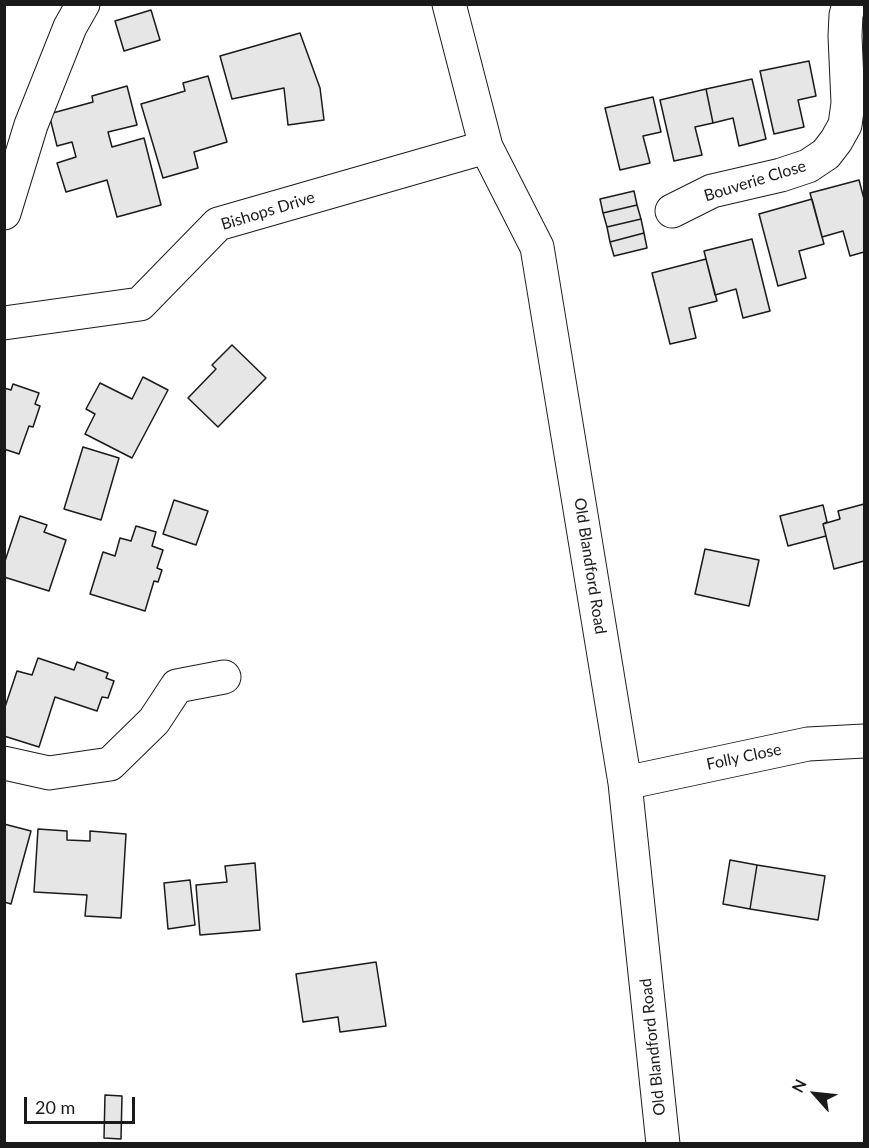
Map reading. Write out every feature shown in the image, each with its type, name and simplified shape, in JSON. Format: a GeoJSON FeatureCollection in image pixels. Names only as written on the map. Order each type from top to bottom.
{"type":"FeatureCollection","features":[{"type":"Feature","properties":{"kind":"street"},"geometry":{"type":"LineString","coordinates":[[4,213],[31,125],[70,27],[83,4]]}},
{"type":"Feature","properties":{"kind":"street","name":"Old Blandford Road"},"geometry":{"type":"LineString","coordinates":[[449,4],[486,147],[537,247],[626,783],[663,1143]]}},
{"type":"Feature","properties":{"kind":"street","name":"Bouverie Close"},"geometry":{"type":"LineString","coordinates":[[672,211],[712,191],[781,175],[808,166],[826,154],[845,125],[849,103],[845,36],[849,4]]}},
{"type":"Feature","properties":{"kind":"street","name":"Bishops Drive"},"geometry":{"type":"LineString","coordinates":[[4,323],[140,304],[218,224],[486,147]]}},
{"type":"Feature","properties":{"kind":"street"},"geometry":{"type":"LineString","coordinates":[[4,763],[49,773],[110,764],[154,722],[177,686],[224,677]]}},
{"type":"Feature","properties":{"kind":"street","name":"Folly Close"},"geometry":{"type":"LineString","coordinates":[[626,783],[808,744],[864,741]]}},
{"type":"Feature","properties":{"kind":"building"},"geometry":{"type":"Polygon","coordinates":[[[151,10],[160,40],[124,51],[115,21],[151,10]]]}},
{"type":"Feature","properties":{"kind":"building"},"geometry":{"type":"Polygon","coordinates":[[[300,33],[320,88],[324,120],[288,125],[284,88],[232,99],[220,56],[300,33]]]}},
{"type":"Feature","properties":{"kind":"building"},"geometry":{"type":"Polygon","coordinates":[[[809,61],[816,96],[798,100],[804,127],[774,134],[760,71],[809,61]]]}},
{"type":"Feature","properties":{"kind":"building"},"geometry":{"type":"Polygon","coordinates":[[[208,76],[227,142],[194,152],[198,168],[163,178],[141,104],[185,91],[183,83],[208,76]]]}},
{"type":"Feature","properties":{"kind":"building"},"geometry":{"type":"Polygon","coordinates":[[[752,79],[766,139],[739,146],[733,118],[713,123],[706,89],[752,79]]]}},
{"type":"Feature","properties":{"kind":"building"},"geometry":{"type":"Polygon","coordinates":[[[127,86],[137,125],[108,132],[112,147],[144,138],[161,205],[117,217],[107,180],[66,192],[57,163],[76,157],[72,142],[57,146],[49,114],[93,102],[92,96],[127,86]]]}},
{"type":"Feature","properties":{"kind":"building"},"geometry":{"type":"Polygon","coordinates":[[[706,89],[713,123],[695,127],[702,155],[674,161],[660,100],[706,89]]]}},
{"type":"Feature","properties":{"kind":"building"},"geometry":{"type":"Polygon","coordinates":[[[653,97],[661,132],[643,136],[650,163],[620,170],[605,108],[653,97]]]}},
{"type":"Feature","properties":{"kind":"building"},"geometry":{"type":"Polygon","coordinates":[[[859,180],[864,199],[864,252],[850,256],[843,231],[822,237],[810,193],[859,180]]]}},
{"type":"Feature","properties":{"kind":"building"},"geometry":{"type":"Polygon","coordinates":[[[634,191],[637,205],[603,213],[600,199],[634,191]]]}},
{"type":"Feature","properties":{"kind":"building"},"geometry":{"type":"Polygon","coordinates":[[[812,199],[824,244],[799,251],[806,278],[778,286],[759,214],[812,199]]]}},
{"type":"Feature","properties":{"kind":"building"},"geometry":{"type":"Polygon","coordinates":[[[637,205],[641,219],[607,227],[603,213],[637,205]]]}},
{"type":"Feature","properties":{"kind":"building"},"geometry":{"type":"Polygon","coordinates":[[[641,219],[644,233],[610,242],[607,227],[641,219]]]}},
{"type":"Feature","properties":{"kind":"building"},"geometry":{"type":"Polygon","coordinates":[[[644,233],[647,248],[614,256],[610,242],[644,233]]]}},
{"type":"Feature","properties":{"kind":"building"},"geometry":{"type":"Polygon","coordinates":[[[752,239],[770,311],[743,318],[736,289],[715,295],[704,251],[752,239]]]}},
{"type":"Feature","properties":{"kind":"building"},"geometry":{"type":"Polygon","coordinates":[[[706,259],[717,301],[689,308],[696,338],[670,344],[652,273],[706,259]]]}},
{"type":"Feature","properties":{"kind":"building"},"geometry":{"type":"Polygon","coordinates":[[[232,345],[266,378],[218,427],[188,398],[216,369],[212,365],[232,345]]]}},
{"type":"Feature","properties":{"kind":"building"},"geometry":{"type":"Polygon","coordinates":[[[143,377],[168,390],[132,458],[85,434],[95,414],[86,409],[100,383],[132,399],[143,377]]]}},
{"type":"Feature","properties":{"kind":"building"},"geometry":{"type":"Polygon","coordinates":[[[13,384],[39,393],[35,404],[40,406],[33,427],[29,426],[19,454],[4,449],[4,388],[11,390],[13,384]]]}},
{"type":"Feature","properties":{"kind":"building"},"geometry":{"type":"Polygon","coordinates":[[[83,447],[119,458],[101,520],[64,509],[83,447]]]}},
{"type":"Feature","properties":{"kind":"building"},"geometry":{"type":"Polygon","coordinates":[[[174,500],[208,511],[196,545],[163,534],[174,500]]]}},
{"type":"Feature","properties":{"kind":"building"},"geometry":{"type":"Polygon","coordinates":[[[864,504],[864,561],[834,569],[823,524],[840,519],[838,511],[864,504]]]}},
{"type":"Feature","properties":{"kind":"building"},"geometry":{"type":"Polygon","coordinates":[[[823,505],[827,522],[823,524],[826,536],[788,546],[780,516],[823,505]]]}},
{"type":"Feature","properties":{"kind":"building"},"geometry":{"type":"Polygon","coordinates":[[[20,516],[47,525],[44,532],[66,540],[49,591],[4,577],[4,564],[20,516]]]}},
{"type":"Feature","properties":{"kind":"building"},"geometry":{"type":"Polygon","coordinates":[[[136,526],[156,532],[152,546],[163,550],[157,568],[162,570],[158,582],[154,581],[145,611],[90,594],[103,552],[115,556],[120,538],[131,541],[136,526]]]}},
{"type":"Feature","properties":{"kind":"building"},"geometry":{"type":"Polygon","coordinates":[[[705,549],[759,560],[749,606],[695,594],[705,549]]]}},
{"type":"Feature","properties":{"kind":"building"},"geometry":{"type":"Polygon","coordinates":[[[38,658],[74,670],[77,662],[108,673],[106,678],[114,681],[108,698],[102,697],[97,711],[55,697],[39,747],[4,736],[4,710],[17,671],[32,675],[38,658]]]}},
{"type":"Feature","properties":{"kind":"building"},"geometry":{"type":"Polygon","coordinates":[[[4,824],[31,831],[11,904],[4,902],[4,824]]]}},
{"type":"Feature","properties":{"kind":"building"},"geometry":{"type":"Polygon","coordinates":[[[38,829],[67,831],[67,840],[90,841],[90,831],[126,834],[121,918],[85,916],[87,895],[34,892],[38,829]]]}},
{"type":"Feature","properties":{"kind":"building"},"geometry":{"type":"Polygon","coordinates":[[[730,860],[757,865],[750,909],[723,904],[730,860]]]}},
{"type":"Feature","properties":{"kind":"building"},"geometry":{"type":"Polygon","coordinates":[[[255,863],[260,930],[200,935],[196,885],[227,882],[225,866],[255,863]]]}},
{"type":"Feature","properties":{"kind":"building"},"geometry":{"type":"Polygon","coordinates":[[[757,865],[825,876],[818,920],[750,909],[757,865]]]}},
{"type":"Feature","properties":{"kind":"building"},"geometry":{"type":"Polygon","coordinates":[[[190,880],[195,925],[168,929],[164,883],[190,880]]]}},
{"type":"Feature","properties":{"kind":"building"},"geometry":{"type":"Polygon","coordinates":[[[376,962],[386,1026],[340,1032],[338,1017],[303,1022],[296,974],[376,962]]]}},
{"type":"Feature","properties":{"kind":"building"},"geometry":{"type":"Polygon","coordinates":[[[105,1095],[122,1096],[121,1139],[104,1138],[105,1095]]]}}]}
